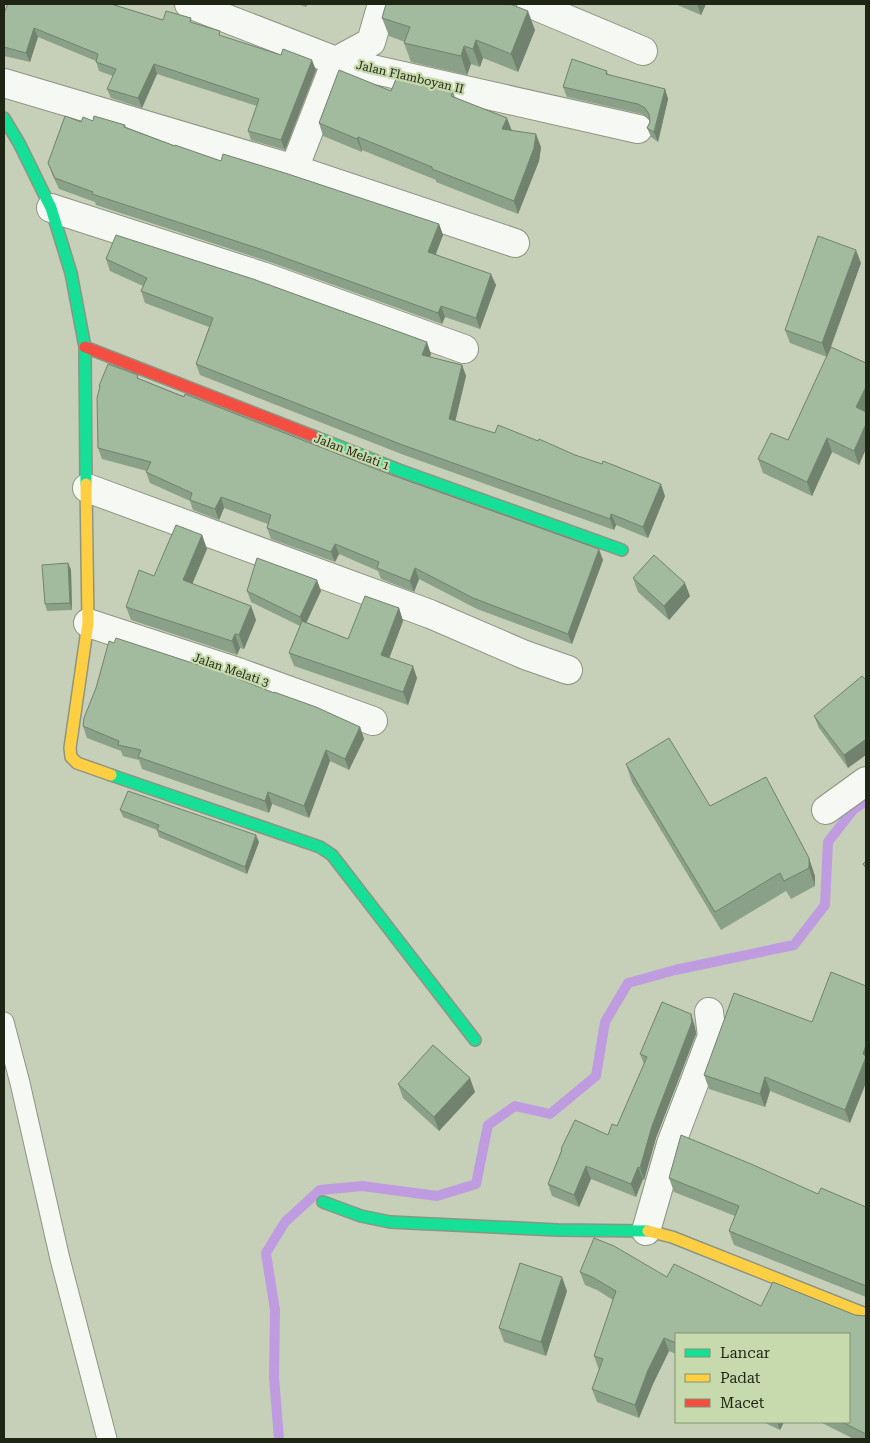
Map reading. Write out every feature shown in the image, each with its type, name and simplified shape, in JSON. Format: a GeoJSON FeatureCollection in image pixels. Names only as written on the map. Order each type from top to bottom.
{"type":"FeatureCollection","features":[{"type":"Feature","properties":{"kind":"street","name":"Jalan Flamboyan II"},"geometry":{"type":"LineString","coordinates":[[189,4],[336,61],[638,129]]}},
{"type":"Feature","properties":{"kind":"street"},"geometry":{"type":"LineString","coordinates":[[294,170],[336,61],[371,42],[382,4]]}},
{"type":"Feature","properties":{"kind":"street"},"geometry":{"type":"LineString","coordinates":[[531,4],[644,51]]}},
{"type":"Feature","properties":{"kind":"street"},"geometry":{"type":"LineString","coordinates":[[4,83],[294,170],[515,243]]}},
{"type":"Feature","properties":{"kind":"street"},"geometry":{"type":"LineString","coordinates":[[4,118],[19,143],[51,208],[71,273],[85,347],[88,623],[70,748],[71,757],[76,763],[320,847],[332,855],[475,1040]]}},
{"type":"Feature","properties":{"kind":"street"},"geometry":{"type":"LineString","coordinates":[[51,208],[262,276],[464,349]]}},
{"type":"Feature","properties":{"kind":"street","name":"Jalan Melati 1"},"geometry":{"type":"LineString","coordinates":[[85,347],[399,470],[622,550]]}},
{"type":"Feature","properties":{"kind":"street"},"geometry":{"type":"LineString","coordinates":[[87,488],[430,614],[525,655],[568,670]]}},
{"type":"Feature","properties":{"kind":"street","name":"Jalan Melati 3"},"geometry":{"type":"LineString","coordinates":[[88,623],[238,672],[373,721]]}},
{"type":"Feature","properties":{"kind":"street"},"geometry":{"type":"LineString","coordinates":[[826,810],[866,781]]}},
{"type":"Feature","properties":{"kind":"street"},"geometry":{"type":"LineString","coordinates":[[646,1231],[671,1144],[712,1036],[709,1012]]}},
{"type":"Feature","properties":{"kind":"street"},"geometry":{"type":"LineString","coordinates":[[323,1202],[361,1216],[390,1222],[558,1230],[646,1231],[672,1237],[866,1314]]}},
{"type":"Feature","properties":{"kind":"lane"},"geometry":{"type":"LineString","coordinates":[[4,1022],[20,1082],[60,1259],[106,1439]]}},
{"type":"Feature","properties":{"kind":"building"},"geometry":{"type":"Polygon","coordinates":[[[8,4],[111,4],[163,20],[166,11],[191,18],[190,22],[220,31],[219,35],[281,55],[283,49],[312,60],[281,140],[248,131],[259,99],[154,64],[138,98],[107,89],[116,69],[96,62],[98,54],[34,28],[26,53],[4,47],[4,13],[8,4]]]}},
{"type":"Feature","properties":{"kind":"building"},"geometry":{"type":"Polygon","coordinates":[[[386,4],[510,4],[528,11],[511,54],[476,40],[473,49],[464,46],[461,56],[404,43],[410,27],[382,18],[386,4]]]}},
{"type":"Feature","properties":{"kind":"building"},"geometry":{"type":"Polygon","coordinates":[[[572,59],[607,71],[606,74],[665,89],[654,132],[647,128],[650,122],[649,114],[645,108],[638,104],[563,87],[572,59]]]}},
{"type":"Feature","properties":{"kind":"building"},"geometry":{"type":"Polygon","coordinates":[[[339,70],[391,91],[396,79],[453,91],[451,96],[507,118],[502,129],[536,134],[534,148],[514,201],[319,123],[339,70]]]}},
{"type":"Feature","properties":{"kind":"building"},"geometry":{"type":"Polygon","coordinates":[[[65,116],[81,122],[83,117],[93,121],[94,116],[125,125],[124,127],[221,161],[223,154],[439,224],[428,252],[491,274],[476,318],[441,306],[438,313],[263,250],[92,194],[93,192],[55,178],[48,163],[65,116]]]}},
{"type":"Feature","properties":{"kind":"building"},"geometry":{"type":"Polygon","coordinates":[[[116,235],[253,279],[427,342],[422,355],[462,365],[449,419],[495,433],[498,425],[538,441],[539,439],[575,455],[602,464],[603,461],[661,484],[643,527],[611,514],[610,519],[400,444],[196,364],[213,318],[141,291],[147,278],[106,259],[116,235]]]}},
{"type":"Feature","properties":{"kind":"building"},"geometry":{"type":"Polygon","coordinates":[[[818,236],[856,250],[822,343],[785,330],[818,236]]]}},
{"type":"Feature","properties":{"kind":"building"},"geometry":{"type":"Polygon","coordinates":[[[831,347],[866,363],[866,387],[856,407],[866,412],[866,424],[854,451],[827,438],[807,482],[758,459],[771,433],[788,440],[831,347]]]}},
{"type":"Feature","properties":{"kind":"building"},"geometry":{"type":"Polygon","coordinates":[[[108,364],[138,375],[137,378],[184,397],[185,394],[389,474],[599,549],[568,634],[473,598],[415,568],[410,581],[377,568],[379,562],[335,544],[331,552],[267,528],[271,515],[221,497],[215,509],[190,500],[192,493],[146,472],[151,462],[98,448],[97,398],[99,386],[108,364]]]}},
{"type":"Feature","properties":{"kind":"building"},"geometry":{"type":"Polygon","coordinates":[[[176,525],[202,535],[183,580],[251,606],[239,635],[235,634],[232,641],[126,607],[139,570],[154,576],[176,525]]]}},
{"type":"Feature","properties":{"kind":"building"},"geometry":{"type":"Polygon","coordinates":[[[654,555],[685,583],[664,606],[633,578],[654,555]]]}},
{"type":"Feature","properties":{"kind":"building"},"geometry":{"type":"Polygon","coordinates":[[[257,558],[317,580],[300,617],[247,591],[257,558]]]}},
{"type":"Feature","properties":{"kind":"building"},"geometry":{"type":"Polygon","coordinates":[[[68,563],[70,603],[45,604],[42,565],[68,563]]]}},
{"type":"Feature","properties":{"kind":"building"},"geometry":{"type":"Polygon","coordinates":[[[365,596],[399,608],[381,655],[413,666],[403,692],[289,653],[302,621],[348,639],[365,596]]]}},
{"type":"Feature","properties":{"kind":"building"},"geometry":{"type":"Polygon","coordinates":[[[116,638],[229,675],[316,707],[360,727],[345,759],[326,750],[304,806],[268,792],[265,801],[138,757],[141,750],[118,745],[119,741],[83,726],[109,641],[114,643],[116,638]]]}},
{"type":"Feature","properties":{"kind":"building"},"geometry":{"type":"Polygon","coordinates":[[[862,676],[866,680],[866,739],[844,755],[814,716],[862,676]]]}},
{"type":"Feature","properties":{"kind":"building"},"geometry":{"type":"Polygon","coordinates":[[[669,738],[710,806],[766,777],[809,858],[809,868],[784,881],[780,873],[715,912],[626,764],[669,738]]]}},
{"type":"Feature","properties":{"kind":"building"},"geometry":{"type":"Polygon","coordinates":[[[128,791],[256,835],[245,867],[157,830],[159,825],[120,810],[128,791]]]}},
{"type":"Feature","properties":{"kind":"building"},"geometry":{"type":"Polygon","coordinates":[[[831,972],[866,986],[866,1045],[863,1054],[866,1057],[845,1110],[765,1077],[760,1094],[704,1075],[734,993],[812,1022],[831,972]]]}},
{"type":"Feature","properties":{"kind":"building"},"geometry":{"type":"Polygon","coordinates":[[[662,1002],[691,1014],[692,1022],[652,1126],[640,1168],[638,1167],[631,1184],[586,1166],[574,1195],[548,1184],[561,1149],[575,1120],[608,1135],[612,1124],[617,1126],[647,1057],[640,1054],[662,1002]]]}},
{"type":"Feature","properties":{"kind":"building"},"geometry":{"type":"Polygon","coordinates":[[[433,1045],[470,1078],[434,1117],[398,1084],[433,1045]]]}},
{"type":"Feature","properties":{"kind":"building"},"geometry":{"type":"Polygon","coordinates":[[[681,1135],[818,1194],[821,1188],[866,1207],[866,1286],[729,1231],[739,1206],[669,1178],[681,1135]]]}},
{"type":"Feature","properties":{"kind":"building"},"geometry":{"type":"Polygon","coordinates":[[[594,1238],[614,1246],[667,1277],[674,1264],[761,1306],[773,1282],[855,1315],[866,1315],[866,1434],[844,1423],[850,1423],[850,1333],[675,1333],[675,1343],[664,1338],[648,1370],[635,1405],[592,1389],[603,1359],[594,1356],[616,1291],[580,1272],[594,1238]]]}},
{"type":"Feature","properties":{"kind":"building"},"geometry":{"type":"Polygon","coordinates":[[[520,1263],[562,1277],[541,1342],[499,1328],[520,1263]]]}},
{"type":"Feature","properties":{"kind":"waterway"},"geometry":{"type":"LineString","coordinates":[[279,1439],[274,1377],[275,1310],[266,1253],[285,1222],[320,1190],[362,1186],[437,1196],[476,1184],[488,1125],[515,1106],[550,1114],[596,1076],[605,1022],[628,983],[675,970],[794,945],[825,905],[828,842],[853,810],[866,801]]}},
{"type":"Feature","properties":{"kind":"traffic: fast"},"geometry":{"type":"LineString","coordinates":[[4,118],[19,143],[51,208],[71,273],[85,347],[86,484]]}},
{"type":"Feature","properties":{"kind":"traffic: fast"},"geometry":{"type":"LineString","coordinates":[[313,436],[399,470],[622,550]]}},
{"type":"Feature","properties":{"kind":"traffic: fast"},"geometry":{"type":"LineString","coordinates":[[111,775],[320,847],[332,855],[475,1040]]}},
{"type":"Feature","properties":{"kind":"traffic: fast"},"geometry":{"type":"LineString","coordinates":[[323,1202],[361,1216],[390,1222],[558,1230],[648,1231]]}},
{"type":"Feature","properties":{"kind":"traffic: slow"},"geometry":{"type":"LineString","coordinates":[[86,484],[88,623],[70,748],[71,757],[77,763],[111,775]]}},
{"type":"Feature","properties":{"kind":"traffic: slow"},"geometry":{"type":"LineString","coordinates":[[648,1231],[672,1237],[866,1314]]}},
{"type":"Feature","properties":{"kind":"traffic: jam"},"geometry":{"type":"LineString","coordinates":[[85,347],[313,436]]}}]}
